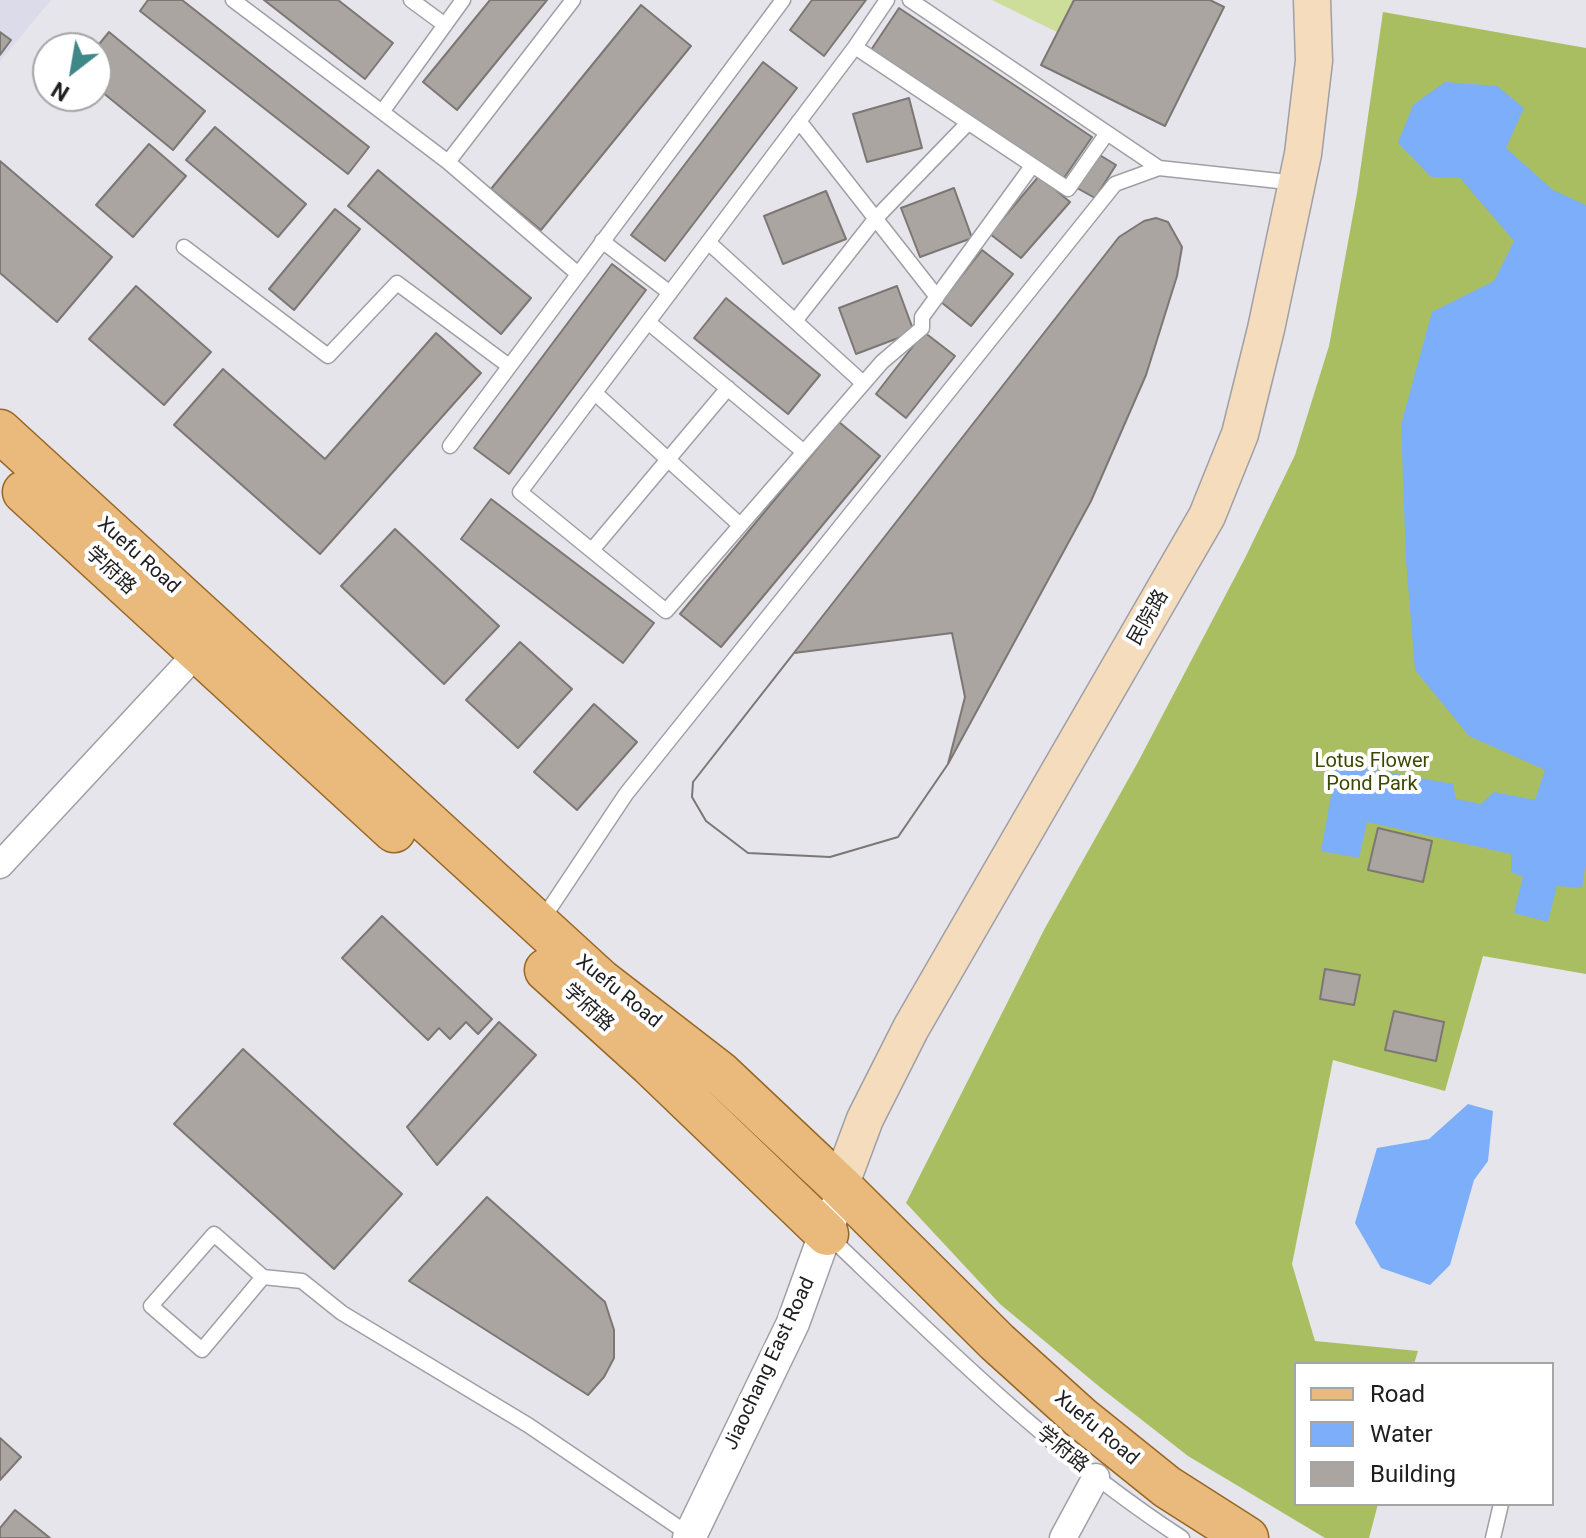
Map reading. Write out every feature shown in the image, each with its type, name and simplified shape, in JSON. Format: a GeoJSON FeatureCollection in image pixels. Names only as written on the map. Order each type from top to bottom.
{"type":"FeatureCollection","features":[{"type":"Feature","properties":{"kind":"main road","name":"民院路"},"geometry":{"type":"LineString","coordinates":[[840,1186],[865,1119],[911,1028],[1207,516],[1240,434],[1297,183],[1314,61],[1312,0]]}},
{"type":"Feature","properties":{"kind":"main road","name":"Xuefu Road"},"geometry":{"type":"LineString","coordinates":[[0,431],[600,980],[719,1072],[840,1186],[997,1342],[1080,1417],[1167,1487],[1247,1538]]}},
{"type":"Feature","properties":{"kind":"main road","name":"学府路"},"geometry":{"type":"LineString","coordinates":[[0,469],[651,1065],[827,1234]]}},
{"type":"Feature","properties":{"kind":"street"},"geometry":{"type":"LineString","coordinates":[[0,865],[198,652]]}},
{"type":"Feature","properties":{"kind":"street","name":"Jiaochang East Road"},"geometry":{"type":"LineString","coordinates":[[690,1536],[793,1323],[827,1234],[840,1186]]}},
{"type":"Feature","properties":{"kind":"street"},"geometry":{"type":"LineString","coordinates":[[1063,1538],[1096,1477]]}},
{"type":"Feature","properties":{"kind":"lane"},"geometry":{"type":"LineString","coordinates":[[233,0],[448,162],[578,274]]}},
{"type":"Feature","properties":{"kind":"lane"},"geometry":{"type":"LineString","coordinates":[[411,0],[445,25]]}},
{"type":"Feature","properties":{"kind":"lane"},"geometry":{"type":"LineString","coordinates":[[382,112],[463,0]]}},
{"type":"Feature","properties":{"kind":"lane"},"geometry":{"type":"LineString","coordinates":[[448,162],[573,0]]}},
{"type":"Feature","properties":{"kind":"lane"},"geometry":{"type":"LineString","coordinates":[[450,446],[783,0]]}},
{"type":"Feature","properties":{"kind":"lane"},"geometry":{"type":"LineString","coordinates":[[887,0],[855,47],[520,492],[666,611],[863,383],[882,362],[922,328],[922,317],[1032,166]]}},
{"type":"Feature","properties":{"kind":"lane"},"geometry":{"type":"LineString","coordinates":[[910,0],[1159,168]]}},
{"type":"Feature","properties":{"kind":"lane"},"geometry":{"type":"LineString","coordinates":[[855,47],[1068,189],[1107,133]]}},
{"type":"Feature","properties":{"kind":"lane"},"geometry":{"type":"LineString","coordinates":[[799,121],[937,297]]}},
{"type":"Feature","properties":{"kind":"lane"},"geometry":{"type":"LineString","coordinates":[[795,321],[876,218],[968,123]]}},
{"type":"Feature","properties":{"kind":"lane"},"geometry":{"type":"LineString","coordinates":[[539,925],[626,794],[1115,184],[1159,168],[1297,183]]}},
{"type":"Feature","properties":{"kind":"lane"},"geometry":{"type":"LineString","coordinates":[[602,241],[670,293]]}},
{"type":"Feature","properties":{"kind":"lane"},"geometry":{"type":"LineString","coordinates":[[708,242],[863,383]]}},
{"type":"Feature","properties":{"kind":"lane"},"geometry":{"type":"LineString","coordinates":[[184,247],[328,356],[397,283],[509,366]]}},
{"type":"Feature","properties":{"kind":"lane"},"geometry":{"type":"LineString","coordinates":[[648,322],[804,452]]}},
{"type":"Feature","properties":{"kind":"lane"},"geometry":{"type":"LineString","coordinates":[[592,550],[728,388]]}},
{"type":"Feature","properties":{"kind":"lane"},"geometry":{"type":"LineString","coordinates":[[595,393],[740,525]]}},
{"type":"Feature","properties":{"kind":"lane"},"geometry":{"type":"LineString","coordinates":[[263,1277],[202,1350],[151,1306],[214,1234],[263,1277],[302,1281],[342,1313],[528,1425],[690,1536]]}},
{"type":"Feature","properties":{"kind":"lane","name":"学府路"},"geometry":{"type":"LineString","coordinates":[[827,1234],[980,1381],[1096,1477],[1182,1538]]}},
{"type":"Feature","properties":{"kind":"lane"},"geometry":{"type":"LineString","coordinates":[[1493,1538],[1501,1506]]}},
{"type":"Feature","properties":{"kind":"shaded area"},"geometry":{"type":"Polygon","coordinates":[[[0,0],[51,0],[0,61],[0,0]]]}},
{"type":"Feature","properties":{"kind":"green space"},"geometry":{"type":"Polygon","coordinates":[[[992,0],[1075,0],[1059,33],[992,0]]]}},
{"type":"Feature","properties":{"kind":"green space","name":"Lotus Flower Pond Park"},"geometry":{"type":"Polygon","coordinates":[[[1383,12],[1586,48],[1586,974],[1483,956],[1445,1091],[1333,1060],[1292,1264],[1315,1341],[1418,1351],[1415,1362],[1294,1362],[1294,1506],[1377,1506],[1369,1538],[1325,1538],[1188,1456],[1101,1388],[1000,1304],[906,1203],[1045,928],[1138,762],[1295,455],[1329,346],[1357,193],[1383,12]]]}},
{"type":"Feature","properties":{"kind":"water"},"geometry":{"type":"Polygon","coordinates":[[[1445,82],[1497,86],[1524,108],[1506,148],[1553,190],[1586,205],[1586,862],[1582,888],[1557,886],[1548,922],[1514,913],[1523,877],[1511,872],[1511,854],[1367,822],[1359,858],[1321,851],[1337,763],[1453,784],[1456,799],[1481,804],[1494,792],[1535,800],[1545,770],[1469,736],[1415,670],[1406,560],[1401,425],[1432,312],[1494,281],[1514,241],[1460,178],[1431,177],[1398,143],[1413,105],[1445,82]]]}},
{"type":"Feature","properties":{"kind":"water"},"geometry":{"type":"Polygon","coordinates":[[[1468,1104],[1493,1111],[1488,1161],[1474,1180],[1450,1265],[1430,1285],[1381,1268],[1355,1223],[1377,1148],[1429,1139],[1468,1104]]]}},
{"type":"Feature","properties":{"kind":"building"},"geometry":{"type":"Polygon","coordinates":[[[148,0],[182,0],[369,147],[348,174],[140,11],[148,0]]]}},
{"type":"Feature","properties":{"kind":"building"},"geometry":{"type":"Polygon","coordinates":[[[264,0],[338,0],[393,43],[365,79],[264,0]]]}},
{"type":"Feature","properties":{"kind":"building"},"geometry":{"type":"Polygon","coordinates":[[[490,0],[547,0],[457,110],[423,82],[490,0]]]}},
{"type":"Feature","properties":{"kind":"building"},"geometry":{"type":"Polygon","coordinates":[[[812,0],[866,0],[824,56],[790,30],[812,0]]]}},
{"type":"Feature","properties":{"kind":"building"},"geometry":{"type":"Polygon","coordinates":[[[1074,0],[1210,0],[1224,7],[1165,126],[1041,65],[1074,0]]]}},
{"type":"Feature","properties":{"kind":"building"},"geometry":{"type":"Polygon","coordinates":[[[641,5],[691,46],[541,230],[491,189],[641,5]]]}},
{"type":"Feature","properties":{"kind":"building"},"geometry":{"type":"Polygon","coordinates":[[[899,8],[1092,137],[1064,178],[871,50],[899,8]]]}},
{"type":"Feature","properties":{"kind":"building"},"geometry":{"type":"Polygon","coordinates":[[[0,32],[11,40],[0,55],[0,32]]]}},
{"type":"Feature","properties":{"kind":"building"},"geometry":{"type":"Polygon","coordinates":[[[112,34],[205,111],[173,150],[112,100],[112,34]]]}},
{"type":"Feature","properties":{"kind":"building"},"geometry":{"type":"Polygon","coordinates":[[[763,62],[797,88],[665,261],[631,235],[763,62]]]}},
{"type":"Feature","properties":{"kind":"building"},"geometry":{"type":"Polygon","coordinates":[[[909,98],[922,148],[867,162],[853,114],[909,98]]]}},
{"type":"Feature","properties":{"kind":"building"},"geometry":{"type":"Polygon","coordinates":[[[215,127],[306,204],[278,237],[186,160],[215,127]]]}},
{"type":"Feature","properties":{"kind":"building"},"geometry":{"type":"Polygon","coordinates":[[[149,144],[186,176],[133,237],[96,205],[149,144]]]}},
{"type":"Feature","properties":{"kind":"building"},"geometry":{"type":"Polygon","coordinates":[[[1098,154],[1116,165],[1095,198],[1077,188],[1098,154]]]}},
{"type":"Feature","properties":{"kind":"building"},"geometry":{"type":"Polygon","coordinates":[[[0,161],[112,257],[57,322],[0,273],[0,161]]]}},
{"type":"Feature","properties":{"kind":"building"},"geometry":{"type":"Polygon","coordinates":[[[378,170],[531,298],[501,334],[348,206],[378,170]]]}},
{"type":"Feature","properties":{"kind":"building"},"geometry":{"type":"Polygon","coordinates":[[[1039,176],[1070,202],[1021,258],[990,234],[1039,176]]]}},
{"type":"Feature","properties":{"kind":"building"},"geometry":{"type":"Polygon","coordinates":[[[954,188],[972,238],[920,257],[901,208],[954,188]]]}},
{"type":"Feature","properties":{"kind":"building"},"geometry":{"type":"Polygon","coordinates":[[[826,191],[846,239],[783,264],[764,216],[826,191]]]}},
{"type":"Feature","properties":{"kind":"building"},"geometry":{"type":"Polygon","coordinates":[[[335,209],[360,229],[294,310],[269,289],[335,209]]]}},
{"type":"Feature","properties":{"kind":"building"},"geometry":{"type":"Polygon","coordinates":[[[1156,218],[1168,222],[1182,247],[1177,276],[1146,375],[1091,501],[948,764],[898,837],[830,857],[748,853],[706,821],[692,797],[693,782],[1119,237],[1144,221],[1156,218]]]}},
{"type":"Feature","properties":{"kind":"building"},"geometry":{"type":"Polygon","coordinates":[[[982,250],[1013,274],[971,326],[941,302],[982,250]]]}},
{"type":"Feature","properties":{"kind":"building"},"geometry":{"type":"Polygon","coordinates":[[[612,264],[646,290],[509,474],[474,448],[612,264]]]}},
{"type":"Feature","properties":{"kind":"building"},"geometry":{"type":"Polygon","coordinates":[[[136,286],[211,352],[164,405],[89,339],[136,286]]]}},
{"type":"Feature","properties":{"kind":"building"},"geometry":{"type":"Polygon","coordinates":[[[897,286],[914,332],[856,354],[839,308],[897,286]]]}},
{"type":"Feature","properties":{"kind":"building"},"geometry":{"type":"Polygon","coordinates":[[[726,298],[820,375],[788,414],[694,338],[726,298]]]}},
{"type":"Feature","properties":{"kind":"building"},"geometry":{"type":"Polygon","coordinates":[[[924,332],[955,356],[906,418],[876,394],[924,332]]]}},
{"type":"Feature","properties":{"kind":"building"},"geometry":{"type":"Polygon","coordinates":[[[436,333],[481,373],[320,554],[174,425],[223,369],[325,459],[436,333]]]}},
{"type":"Feature","properties":{"kind":"building"},"geometry":{"type":"Polygon","coordinates":[[[839,422],[880,456],[721,647],[680,614],[839,422]]]}},
{"type":"Feature","properties":{"kind":"building"},"geometry":{"type":"Polygon","coordinates":[[[491,499],[654,623],[623,663],[461,539],[491,499]]]}},
{"type":"Feature","properties":{"kind":"building"},"geometry":{"type":"Polygon","coordinates":[[[395,529],[499,626],[444,684],[341,586],[395,529]]]}},
{"type":"Feature","properties":{"kind":"building"},"geometry":{"type":"Polygon","coordinates":[[[952,633],[965,697],[948,764],[898,837],[830,857],[748,853],[706,821],[692,797],[693,782],[794,653],[952,633]]]}},
{"type":"Feature","properties":{"kind":"building"},"geometry":{"type":"Polygon","coordinates":[[[520,642],[572,689],[518,748],[466,700],[520,642]]]}},
{"type":"Feature","properties":{"kind":"building"},"geometry":{"type":"Polygon","coordinates":[[[594,704],[637,742],[577,810],[534,772],[594,704]]]}},
{"type":"Feature","properties":{"kind":"building"},"geometry":{"type":"Polygon","coordinates":[[[1378,828],[1432,841],[1423,882],[1368,870],[1378,828]]]}},
{"type":"Feature","properties":{"kind":"building"},"geometry":{"type":"Polygon","coordinates":[[[382,916],[492,1019],[478,1034],[466,1022],[450,1039],[439,1028],[428,1040],[342,958],[382,916]]]}},
{"type":"Feature","properties":{"kind":"building"},"geometry":{"type":"Polygon","coordinates":[[[1325,969],[1360,975],[1354,1005],[1320,999],[1325,969]]]}},
{"type":"Feature","properties":{"kind":"building"},"geometry":{"type":"Polygon","coordinates":[[[1394,1011],[1444,1022],[1436,1061],[1385,1050],[1394,1011]]]}},
{"type":"Feature","properties":{"kind":"building"},"geometry":{"type":"Polygon","coordinates":[[[499,1022],[536,1055],[437,1165],[407,1127],[499,1022]]]}},
{"type":"Feature","properties":{"kind":"building"},"geometry":{"type":"Polygon","coordinates":[[[243,1049],[402,1194],[334,1269],[174,1124],[243,1049]]]}},
{"type":"Feature","properties":{"kind":"building"},"geometry":{"type":"Polygon","coordinates":[[[487,1197],[605,1302],[614,1330],[614,1358],[604,1377],[588,1395],[409,1281],[487,1197]]]}},
{"type":"Feature","properties":{"kind":"building"},"geometry":{"type":"Polygon","coordinates":[[[0,1438],[21,1457],[0,1480],[0,1438]]]}},
{"type":"Feature","properties":{"kind":"building"},"geometry":{"type":"Polygon","coordinates":[[[15,1510],[50,1538],[0,1538],[0,1528],[15,1510]]]}}]}
